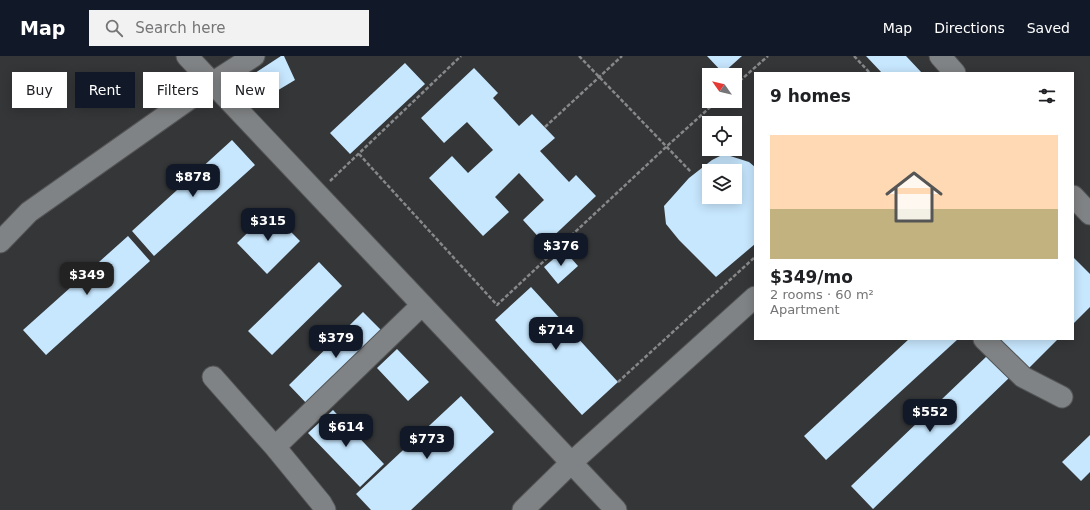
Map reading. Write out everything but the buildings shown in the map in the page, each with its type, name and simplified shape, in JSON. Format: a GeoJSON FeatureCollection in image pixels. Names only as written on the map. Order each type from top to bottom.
{"type":"FeatureCollection","features":[{"type":"Feature","properties":{"kind":"street"},"geometry":{"type":"LineString","coordinates":[[187,56],[202,72]]}},
{"type":"Feature","properties":{"kind":"street"},"geometry":{"type":"LineString","coordinates":[[213,82],[254,56]]}},
{"type":"Feature","properties":{"kind":"street"},"geometry":{"type":"LineString","coordinates":[[940,56],[954,72]]}},
{"type":"Feature","properties":{"kind":"street"},"geometry":{"type":"LineString","coordinates":[[213,84],[616,510]]}},
{"type":"Feature","properties":{"kind":"street"},"geometry":{"type":"LineString","coordinates":[[0,242],[29,212],[177,108]]}},
{"type":"Feature","properties":{"kind":"street"},"geometry":{"type":"LineString","coordinates":[[1074,197],[1090,214]]}},
{"type":"Feature","properties":{"kind":"street"},"geometry":{"type":"LineString","coordinates":[[523,510],[572,463],[754,298]]}},
{"type":"Feature","properties":{"kind":"street"},"geometry":{"type":"LineString","coordinates":[[275,447],[422,305]]}},
{"type":"Feature","properties":{"kind":"street"},"geometry":{"type":"LineString","coordinates":[[985,340],[1023,377],[1062,397]]}},
{"type":"Feature","properties":{"kind":"street"},"geometry":{"type":"LineString","coordinates":[[213,377],[275,447],[321,502],[325,510]]}},
{"type":"Feature","properties":{"kind":"path"},"geometry":{"type":"LineString","coordinates":[[316,194],[462,56]]}},
{"type":"Feature","properties":{"kind":"path"},"geometry":{"type":"LineString","coordinates":[[579,56],[691,172]]}},
{"type":"Feature","properties":{"kind":"path"},"geometry":{"type":"LineString","coordinates":[[545,127],[622,56]]}},
{"type":"Feature","properties":{"kind":"path"},"geometry":{"type":"LineString","coordinates":[[742,79],[768,56]]}},
{"type":"Feature","properties":{"kind":"path"},"geometry":{"type":"LineString","coordinates":[[854,56],[869,72]]}},
{"type":"Feature","properties":{"kind":"path"},"geometry":{"type":"LineString","coordinates":[[359,154],[497,305],[709,108]]}},
{"type":"Feature","properties":{"kind":"path"},"geometry":{"type":"LineString","coordinates":[[618,382],[754,258]]}}]}
